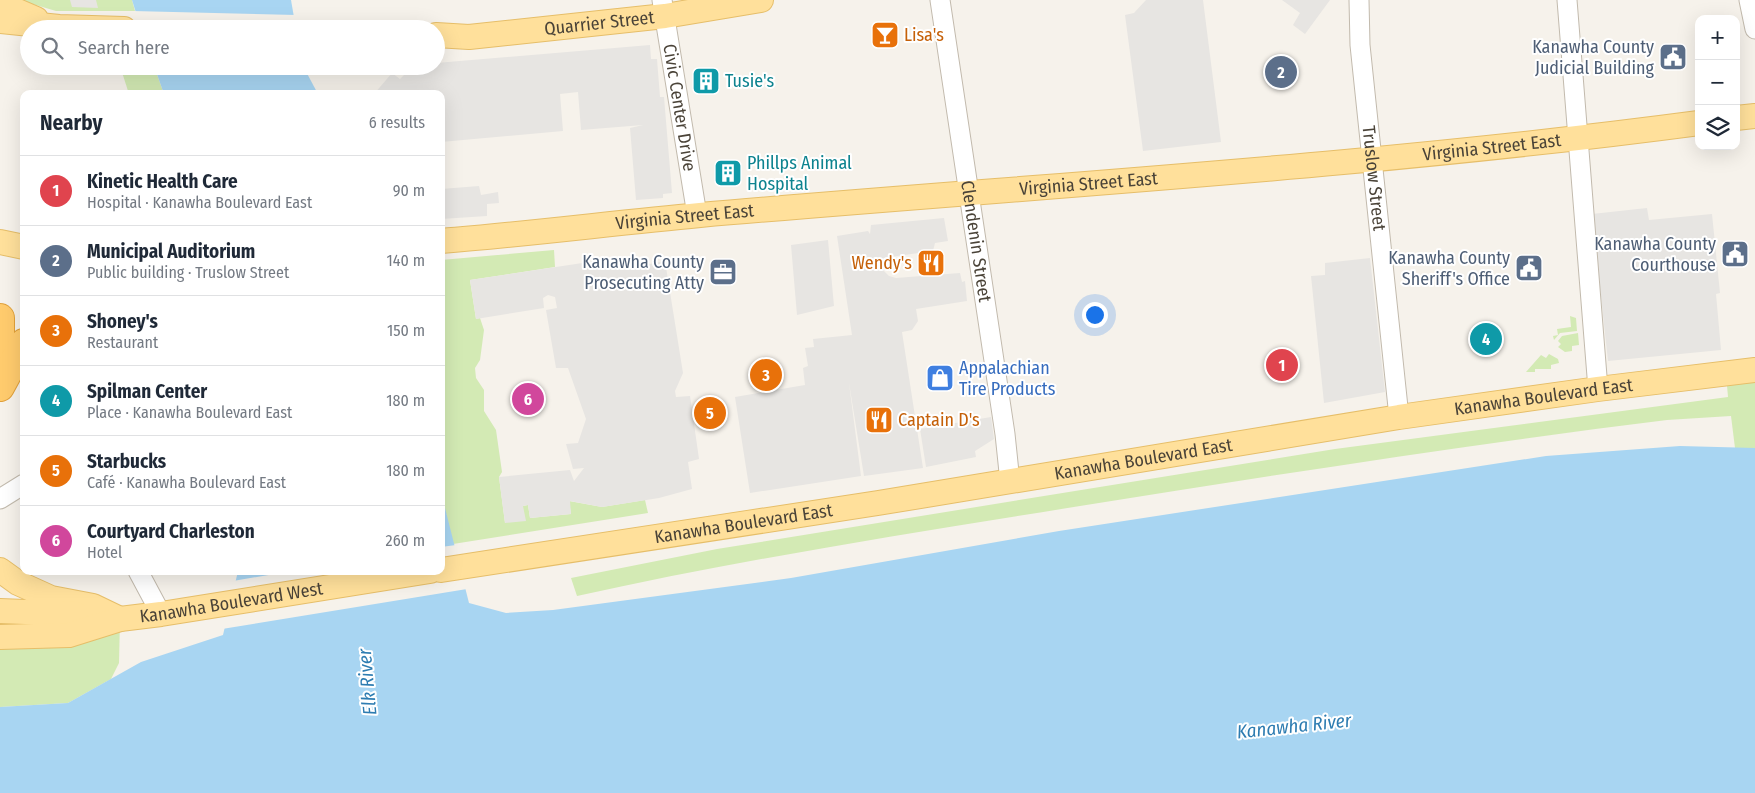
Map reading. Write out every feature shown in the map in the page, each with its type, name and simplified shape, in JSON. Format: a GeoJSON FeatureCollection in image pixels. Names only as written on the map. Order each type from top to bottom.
{"type":"FeatureCollection","features":[{"type":"Feature","properties":{"kind":"highway"},"geometry":{"type":"LineString","coordinates":[[0,318],[0,346]]}},
{"type":"Feature","properties":{"kind":"highway"},"geometry":{"type":"LineString","coordinates":[[0,387],[20,350]]}},
{"type":"Feature","properties":{"kind":"main road"},"geometry":{"type":"LineString","coordinates":[[3,0],[15,10],[41,20]]}},
{"type":"Feature","properties":{"kind":"main road","name":"Quarrier Street"},"geometry":{"type":"LineString","coordinates":[[445,36],[469,37],[663,8],[760,0]]}},
{"type":"Feature","properties":{"kind":"main road"},"geometry":{"type":"LineString","coordinates":[[0,21],[20,23]]}},
{"type":"Feature","properties":{"kind":"main road"},"geometry":{"type":"LineString","coordinates":[[1740,118],[1755,116]]}},
{"type":"Feature","properties":{"kind":"main road","name":"Virginia Street East"},"geometry":{"type":"LineString","coordinates":[[445,241],[697,216],[1185,178],[1578,139],[1695,124]]}},
{"type":"Feature","properties":{"kind":"main road"},"geometry":{"type":"LineString","coordinates":[[0,242],[20,246]]}},
{"type":"Feature","properties":{"kind":"main road","name":"Kanawha Boulevard East"},"geometry":{"type":"LineString","coordinates":[[445,569],[1010,482],[1399,417],[1598,389],[1755,370]]}},
{"type":"Feature","properties":{"kind":"main road"},"geometry":{"type":"LineString","coordinates":[[0,570],[18,583],[51,598],[93,606],[120,619]]}},
{"type":"Feature","properties":{"kind":"main road","name":"Kanawha Boulevard West"},"geometry":{"type":"LineString","coordinates":[[0,637],[69,635],[120,619],[404,575]]}},
{"type":"Feature","properties":{"kind":"main road","name":"Kanawha Boulevard West"},"geometry":{"type":"LineString","coordinates":[[0,612],[68,613],[120,619]]}},
{"type":"Feature","properties":{"kind":"street","name":"Clendenin Street"},"geometry":{"type":"LineString","coordinates":[[940,0],[1005,434],[1010,482]]}},
{"type":"Feature","properties":{"kind":"street","name":"Truslow Street"},"geometry":{"type":"LineString","coordinates":[[1358,0],[1360,45],[1399,417]]}},
{"type":"Feature","properties":{"kind":"street"},"geometry":{"type":"LineString","coordinates":[[1567,0],[1598,389]]}},
{"type":"Feature","properties":{"kind":"street"},"geometry":{"type":"LineString","coordinates":[[1749,0],[1755,29]]}},
{"type":"Feature","properties":{"kind":"street","name":"Civic Center Drive"},"geometry":{"type":"LineString","coordinates":[[663,8],[697,216]]}},
{"type":"Feature","properties":{"kind":"street"},"geometry":{"type":"LineString","coordinates":[[0,499],[20,486]]}},
{"type":"Feature","properties":{"kind":"street"},"geometry":{"type":"LineString","coordinates":[[140,575],[161,614]]}},
{"type":"Feature","properties":{"kind":"green space"},"geometry":{"type":"Polygon","coordinates":[[[19,0],[132,0],[135,11],[56,11],[19,0]]]}},
{"type":"Feature","properties":{"kind":"green space"},"geometry":{"type":"Polygon","coordinates":[[[123,75],[157,75],[163,90],[128,90],[123,75]]]}},
{"type":"Feature","properties":{"kind":"green space"},"geometry":{"type":"Polygon","coordinates":[[[554,250],[555,267],[470,280],[476,319],[480,318],[484,330],[480,360],[475,368],[476,378],[484,390],[484,411],[496,430],[502,472],[499,477],[505,523],[523,506],[528,505],[530,518],[571,514],[569,501],[602,507],[645,500],[648,513],[453,544],[445,509],[445,260],[554,250]]]}},
{"type":"Feature","properties":{"kind":"green space"},"geometry":{"type":"Polygon","coordinates":[[[1570,316],[1576,318],[1577,331],[1560,333],[1554,340],[1553,336],[1558,335],[1557,329],[1571,327],[1570,316]]]}},
{"type":"Feature","properties":{"kind":"green space"},"geometry":{"type":"Polygon","coordinates":[[[1578,333],[1579,345],[1572,346],[1572,351],[1565,352],[1558,347],[1561,344],[1558,341],[1562,336],[1578,333]]]}},
{"type":"Feature","properties":{"kind":"green space"},"geometry":{"type":"Polygon","coordinates":[[[1549,354],[1558,359],[1559,363],[1551,365],[1551,369],[1535,369],[1535,372],[1526,372],[1541,355],[1546,358],[1549,354]]]}},
{"type":"Feature","properties":{"kind":"green space"},"geometry":{"type":"Polygon","coordinates":[[[1755,371],[1755,448],[1735,448],[1731,416],[1667,420],[1373,460],[954,526],[765,558],[577,596],[571,578],[717,549],[1335,449],[1728,397],[1726,374],[1755,371]]]}},
{"type":"Feature","properties":{"kind":"green space"},"geometry":{"type":"Polygon","coordinates":[[[120,619],[119,663],[111,679],[68,703],[0,707],[0,637],[120,619]]]}},
{"type":"Feature","properties":{"kind":"shaded area"},"geometry":{"type":"Polygon","coordinates":[[[70,0],[96,0],[98,8],[72,7],[70,0]]]}},
{"type":"Feature","properties":{"kind":"shaded area"},"geometry":{"type":"Polygon","coordinates":[[[1146,0],[1203,0],[1221,142],[1143,151],[1125,15],[1134,13],[1146,0]]]}},
{"type":"Feature","properties":{"kind":"shaded area"},"geometry":{"type":"Polygon","coordinates":[[[1282,0],[1330,0],[1305,34],[1293,25],[1300,13],[1282,0]]]}},
{"type":"Feature","properties":{"kind":"shaded area"},"geometry":{"type":"Polygon","coordinates":[[[650,45],[651,59],[657,59],[660,97],[664,97],[672,193],[663,194],[663,198],[636,200],[630,128],[643,125],[581,130],[578,92],[560,94],[563,131],[445,142],[445,90],[377,90],[390,75],[395,75],[400,79],[404,75],[445,75],[445,62],[650,45]]]}},
{"type":"Feature","properties":{"kind":"shaded area"},"geometry":{"type":"Polygon","coordinates":[[[479,186],[481,195],[498,192],[499,203],[487,204],[487,216],[445,219],[445,189],[479,186]]]}},
{"type":"Feature","properties":{"kind":"shaded area"},"geometry":{"type":"Polygon","coordinates":[[[1647,208],[1649,220],[1712,214],[1720,293],[1716,294],[1721,350],[1608,361],[1592,214],[1647,208]]]}},
{"type":"Feature","properties":{"kind":"shaded area"},"geometry":{"type":"Polygon","coordinates":[[[944,218],[948,241],[935,243],[933,251],[883,258],[883,270],[889,276],[896,278],[960,273],[962,282],[965,281],[967,301],[916,309],[918,321],[912,330],[902,332],[923,468],[864,476],[849,383],[861,476],[750,493],[735,397],[805,385],[803,368],[808,366],[805,348],[814,347],[813,339],[852,335],[837,236],[868,231],[870,234],[871,225],[944,218]]]}},
{"type":"Feature","properties":{"kind":"shaded area"},"geometry":{"type":"Polygon","coordinates":[[[828,240],[834,306],[797,315],[791,245],[828,240]]]}},
{"type":"Feature","properties":{"kind":"shaded area"},"geometry":{"type":"Polygon","coordinates":[[[622,257],[624,269],[665,261],[683,373],[675,391],[676,397],[690,396],[699,459],[688,462],[692,489],[659,498],[602,507],[570,501],[571,514],[530,518],[528,505],[523,506],[526,521],[505,523],[499,477],[570,470],[574,481],[584,468],[573,469],[566,444],[578,443],[586,419],[568,368],[556,368],[546,310],[557,308],[555,297],[548,295],[543,298],[544,308],[476,319],[470,280],[622,257]]]}},
{"type":"Feature","properties":{"kind":"shaded area"},"geometry":{"type":"Polygon","coordinates":[[[1370,258],[1385,392],[1324,403],[1311,276],[1325,275],[1325,263],[1370,258]]]}},
{"type":"Feature","properties":{"kind":"shaded area"},"geometry":{"type":"Polygon","coordinates":[[[991,417],[994,439],[975,451],[976,457],[926,467],[920,429],[991,417]]]}},
{"type":"Feature","properties":{"kind":"water"},"geometry":{"type":"Polygon","coordinates":[[[132,0],[291,0],[294,20],[138,20],[132,0]]]}},
{"type":"Feature","properties":{"kind":"water"},"geometry":{"type":"Polygon","coordinates":[[[157,75],[308,75],[316,90],[163,90],[157,75]]]}},
{"type":"Feature","properties":{"kind":"water"},"geometry":{"type":"Polygon","coordinates":[[[1680,446],[1755,448],[1755,793],[0,793],[0,707],[68,703],[141,662],[223,635],[237,575],[445,575],[445,508],[469,603],[506,613],[553,610],[791,578],[1059,531],[1546,456],[1680,446]]]}},
{"type":"Feature","properties":{"kind":"pier"},"geometry":{"type":"Polygon","coordinates":[[[132,11],[296,15],[297,20],[136,20],[132,11]]]}},
{"type":"Feature","properties":{"kind":"pier"},"geometry":{"type":"Polygon","coordinates":[[[456,545],[467,589],[222,629],[233,581],[268,575],[445,575],[445,546],[456,545]]]}},
{"type":"Feature","properties":{"kind":"place","name":"Lisa's"},"geometry":{"type":"Point","coordinates":[885,35]}},
{"type":"Feature","properties":{"kind":"place","name":"Kanawha County Judicial Building"},"geometry":{"type":"Point","coordinates":[1673,57]}},
{"type":"Feature","properties":{"kind":"place","name":"Municipal Auditorium"},"geometry":{"type":"Point","coordinates":[1281,72]}},
{"type":"Feature","properties":{"kind":"place","name":"Tusie's"},"geometry":{"type":"Point","coordinates":[706,81]}},
{"type":"Feature","properties":{"kind":"place","name":"Phillps Animal Hospital"},"geometry":{"type":"Point","coordinates":[728,173]}},
{"type":"Feature","properties":{"kind":"place","name":"Kanawha County Courthouse"},"geometry":{"type":"Point","coordinates":[1735,254]}},
{"type":"Feature","properties":{"kind":"place","name":"Wendy's"},"geometry":{"type":"Point","coordinates":[931,263]}},
{"type":"Feature","properties":{"kind":"place","name":"Kanawha County Sheriff's Office"},"geometry":{"type":"Point","coordinates":[1529,268]}},
{"type":"Feature","properties":{"kind":"place","name":"Kanawha County Prosecuting Atty"},"geometry":{"type":"Point","coordinates":[723,272]}},
{"type":"Feature","properties":{"kind":"place","name":"Spilman Center"},"geometry":{"type":"Point","coordinates":[1486,339]}},
{"type":"Feature","properties":{"kind":"place","name":"Kinetic Health Care"},"geometry":{"type":"Point","coordinates":[1282,365]}},
{"type":"Feature","properties":{"kind":"place","name":"Shoney's"},"geometry":{"type":"Point","coordinates":[766,375]}},
{"type":"Feature","properties":{"kind":"place","name":"Appalachian Tire Products"},"geometry":{"type":"Point","coordinates":[940,378]}},
{"type":"Feature","properties":{"kind":"place","name":"Courtyard Charleston"},"geometry":{"type":"Point","coordinates":[528,399]}},
{"type":"Feature","properties":{"kind":"place","name":"Starbucks"},"geometry":{"type":"Point","coordinates":[710,413]}},
{"type":"Feature","properties":{"kind":"place","name":"Captain D's"},"geometry":{"type":"Point","coordinates":[879,420]}},
{"type":"Feature","properties":{"kind":"water label","name":"Elk River"},"geometry":{"type":"Point","coordinates":[367,682]}},
{"type":"Feature","properties":{"kind":"water label","name":"Kanawha River"},"geometry":{"type":"Point","coordinates":[1294,726]}}]}
